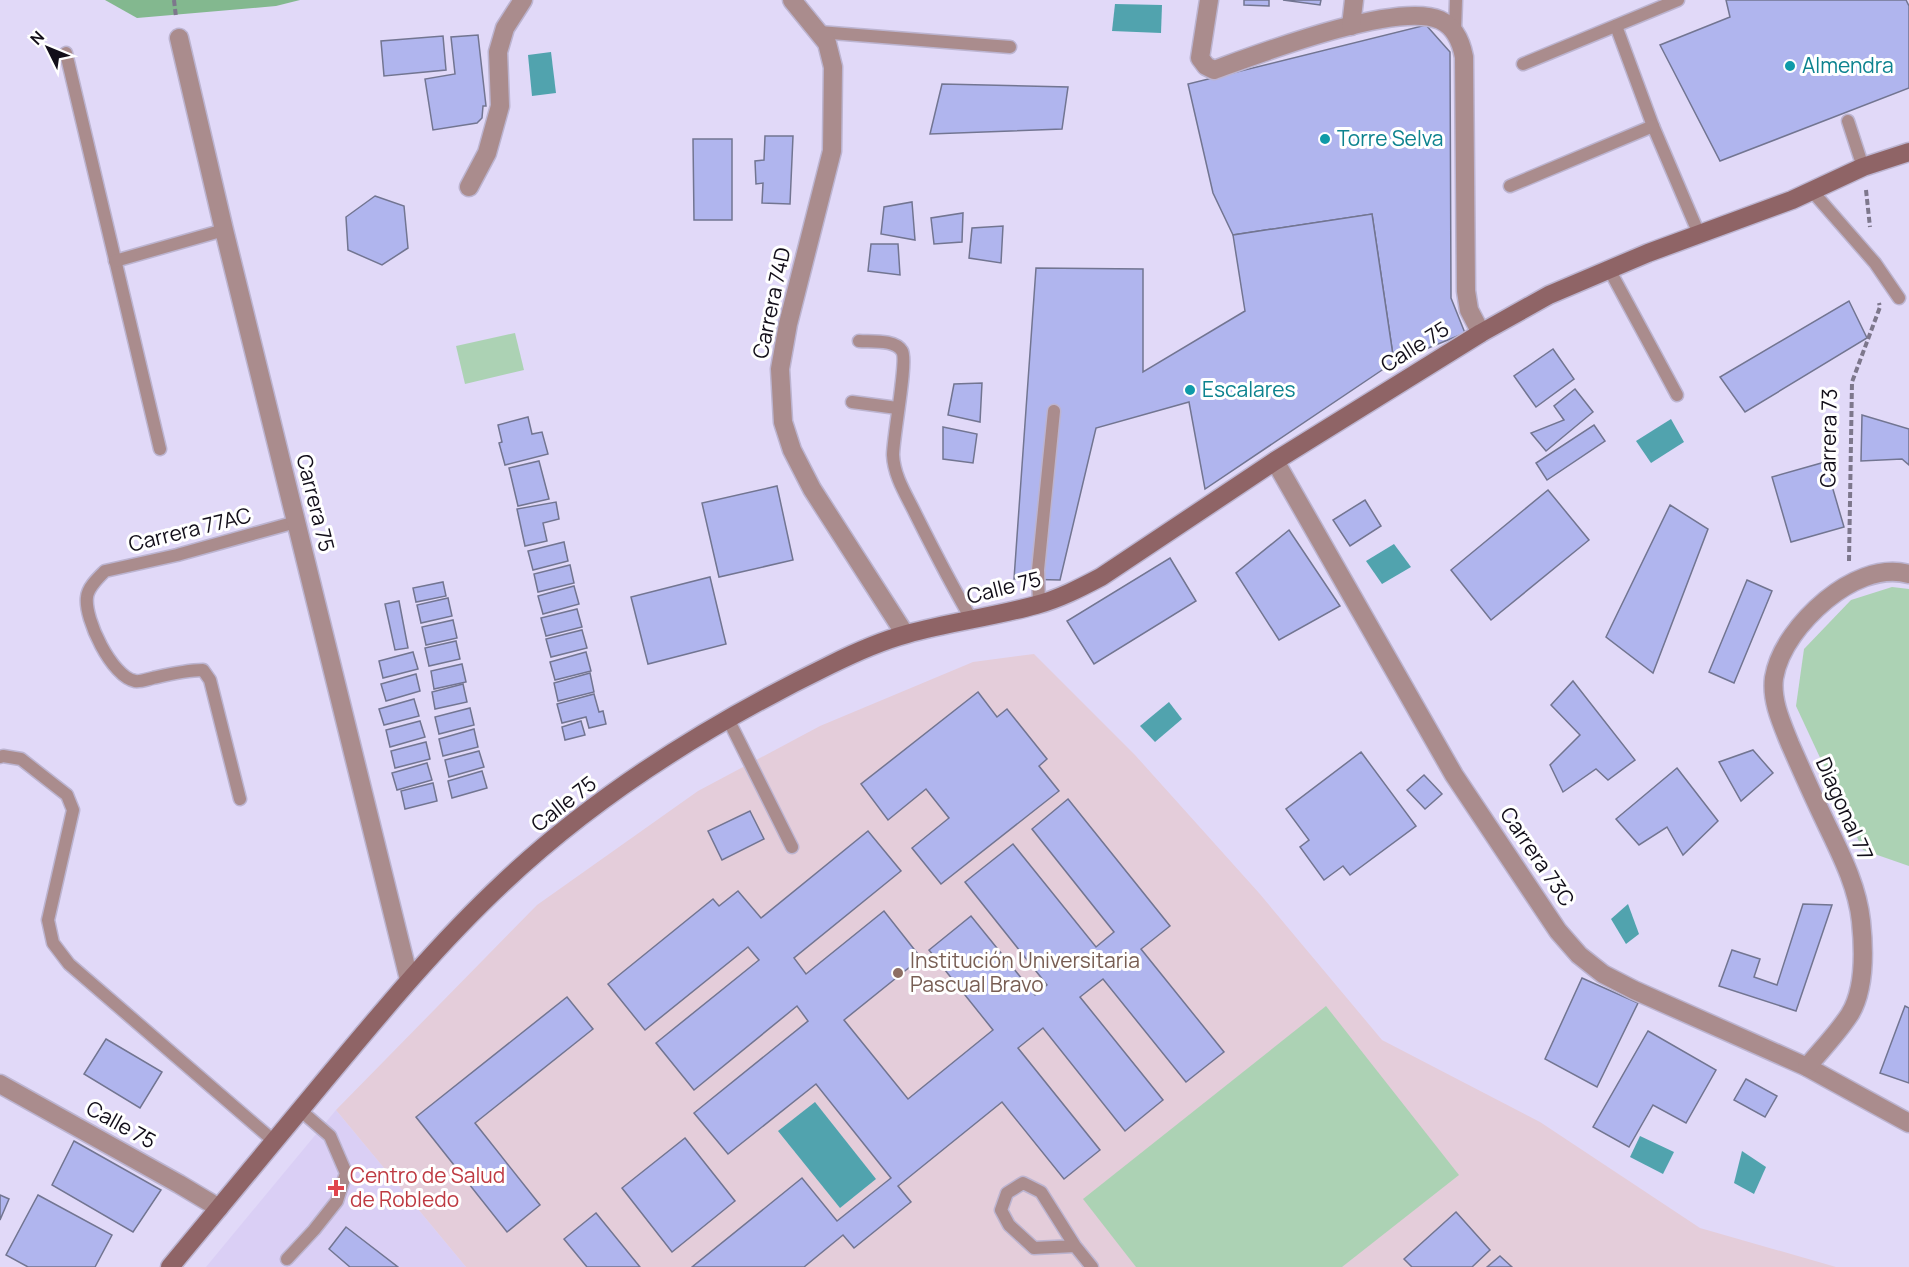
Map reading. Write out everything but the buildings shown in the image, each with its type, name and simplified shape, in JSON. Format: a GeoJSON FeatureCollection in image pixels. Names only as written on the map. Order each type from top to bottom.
{"type":"FeatureCollection","features":[{"type":"Feature","properties":{"kind":"street"},"geometry":{"type":"LineString","coordinates":[[469,187],[487,153],[500,106],[498,52],[506,28],[523,0]]}},
{"type":"Feature","properties":{"kind":"street","name":"Carrera 74D"},"geometry":{"type":"LineString","coordinates":[[792,0],[826,43],[833,67],[832,151],[788,324],[780,369],[783,422],[792,450],[812,489],[905,634]]}},
{"type":"Feature","properties":{"kind":"street"},"geometry":{"type":"LineString","coordinates":[[1209,0],[1200,58],[1206,66],[1214,70],[1279,47],[1351,26],[1395,17],[1431,17],[1440,20],[1455,31],[1464,57],[1466,291],[1468,310],[1480,333]]}},
{"type":"Feature","properties":{"kind":"street"},"geometry":{"type":"LineString","coordinates":[[1351,26],[1354,0]]}},
{"type":"Feature","properties":{"kind":"street","name":"Carrera 75"},"geometry":{"type":"LineString","coordinates":[[179,38],[224,230],[409,979]]}},
{"type":"Feature","properties":{"kind":"street","name":"Calle 75"},"geometry":{"type":"LineString","coordinates":[[170,1267],[409,979],[496,889],[546,846],[636,777],[728,719],[832,664],[905,634],[1039,605],[1071,593],[1101,577],[1275,461],[1480,333],[1549,295],[1699,234],[1729,225],[1863,167],[1909,152]]}},
{"type":"Feature","properties":{"kind":"street","name":"Carrera 73C"},"geometry":{"type":"LineString","coordinates":[[1275,461],[1454,775],[1558,931],[1579,955],[1603,974],[1634,990],[1807,1067],[1909,1123]]}},
{"type":"Feature","properties":{"kind":"street"},"geometry":{"type":"LineString","coordinates":[[1849,582],[1869,575],[1909,574]]}},
{"type":"Feature","properties":{"kind":"street","name":"Diagonal 77"},"geometry":{"type":"LineString","coordinates":[[1807,1067],[1850,1013],[1859,992],[1861,920],[1847,870],[1778,714],[1774,681],[1783,651],[1795,634],[1824,601],[1849,582]]}},
{"type":"Feature","properties":{"kind":"street","name":"Calle 75"},"geometry":{"type":"LineString","coordinates":[[0,1083],[219,1208]]}},
{"type":"Feature","properties":{"kind":"lane"},"geometry":{"type":"LineString","coordinates":[[1455,31],[1456,0]]}},
{"type":"Feature","properties":{"kind":"lane"},"geometry":{"type":"LineString","coordinates":[[1524,64],[1678,0]]}},
{"type":"Feature","properties":{"kind":"lane"},"geometry":{"type":"LineString","coordinates":[[1616,26],[1653,126],[1699,234]]}},
{"type":"Feature","properties":{"kind":"lane"},"geometry":{"type":"LineString","coordinates":[[819,32],[1011,46]]}},
{"type":"Feature","properties":{"kind":"lane"},"geometry":{"type":"LineString","coordinates":[[66,53],[160,449]]}},
{"type":"Feature","properties":{"kind":"lane"},"geometry":{"type":"LineString","coordinates":[[1848,121],[1863,167]]}},
{"type":"Feature","properties":{"kind":"lane"},"geometry":{"type":"LineString","coordinates":[[1510,186],[1653,126]]}},
{"type":"Feature","properties":{"kind":"lane"},"geometry":{"type":"LineString","coordinates":[[1812,191],[1875,263],[1899,298]]}},
{"type":"Feature","properties":{"kind":"lane"},"geometry":{"type":"LineString","coordinates":[[115,261],[224,230]]}},
{"type":"Feature","properties":{"kind":"lane"},"geometry":{"type":"LineString","coordinates":[[1609,269],[1677,395]]}},
{"type":"Feature","properties":{"kind":"lane"},"geometry":{"type":"LineString","coordinates":[[859,341],[895,344],[903,351],[905,363],[897,408],[893,457],[898,479],[940,564],[972,620]]}},
{"type":"Feature","properties":{"kind":"lane"},"geometry":{"type":"LineString","coordinates":[[852,402],[897,408]]}},
{"type":"Feature","properties":{"kind":"lane"},"geometry":{"type":"LineString","coordinates":[[1039,605],[1038,570],[1054,411]]}},
{"type":"Feature","properties":{"kind":"lane","name":"Carrera 77AC"},"geometry":{"type":"LineString","coordinates":[[240,799],[210,680],[203,670],[189,670],[136,682],[123,676],[110,660],[91,625],[87,597],[96,579],[105,571],[177,555],[296,522]]}},
{"type":"Feature","properties":{"kind":"lane"},"geometry":{"type":"LineString","coordinates":[[728,719],[792,847]]}},
{"type":"Feature","properties":{"kind":"lane"},"geometry":{"type":"LineString","coordinates":[[0,757],[21,759],[67,795],[73,810],[48,920],[53,943],[69,964],[274,1142]]}},
{"type":"Feature","properties":{"kind":"lane"},"geometry":{"type":"LineString","coordinates":[[287,1259],[337,1201],[346,1173],[330,1136],[300,1110]]}},
{"type":"Feature","properties":{"kind":"lane"},"geometry":{"type":"LineString","coordinates":[[1075,1246],[1034,1248],[1009,1226],[1001,1210],[1007,1193],[1023,1183],[1041,1192],[1075,1246],[1092,1267]]}},
{"type":"Feature","properties":{"kind":"path","name":"Carrera 73"},"geometry":{"type":"LineString","coordinates":[[1849,582],[1852,382],[1880,307],[1863,167]]}},
{"type":"Feature","properties":{"kind":"shaded area"},"geometry":{"type":"Polygon","coordinates":[[[105,0],[300,0],[276,6],[137,18],[105,0]]]}},
{"type":"Feature","properties":{"kind":"shaded area"},"geometry":{"type":"Polygon","coordinates":[[[1115,4],[1162,5],[1161,33],[1112,31],[1115,4]]]}},
{"type":"Feature","properties":{"kind":"shaded area"},"geometry":{"type":"Polygon","coordinates":[[[551,52],[556,93],[532,96],[528,55],[551,52]]]}},
{"type":"Feature","properties":{"kind":"shaded area"},"geometry":{"type":"Polygon","coordinates":[[[515,333],[524,370],[465,384],[456,346],[515,333]]]}},
{"type":"Feature","properties":{"kind":"shaded area"},"geometry":{"type":"Polygon","coordinates":[[[1671,419],[1684,442],[1651,463],[1636,441],[1671,419]]]}},
{"type":"Feature","properties":{"kind":"shaded area"},"geometry":{"type":"Polygon","coordinates":[[[1394,544],[1411,567],[1382,584],[1366,561],[1394,544]]]}},
{"type":"Feature","properties":{"kind":"shaded area"},"geometry":{"type":"Polygon","coordinates":[[[1892,587],[1909,589],[1909,866],[1863,850],[1796,706],[1804,649],[1851,600],[1892,587]]]}},
{"type":"Feature","properties":{"kind":"shaded area","name":"Institución Universitaria Pascual Bravo"},"geometry":{"type":"Polygon","coordinates":[[[1034,654],[1135,755],[1259,893],[1382,1040],[1540,1122],[1700,1228],[1836,1267],[466,1267],[336,1110],[537,905],[698,791],[820,726],[973,662],[1034,654]]]}},
{"type":"Feature","properties":{"kind":"shaded area"},"geometry":{"type":"Polygon","coordinates":[[[1169,702],[1182,719],[1155,742],[1140,726],[1169,702]]]}},
{"type":"Feature","properties":{"kind":"shaded area"},"geometry":{"type":"Polygon","coordinates":[[[1628,904],[1639,934],[1626,944],[1611,919],[1628,904]]]}},
{"type":"Feature","properties":{"kind":"shaded area"},"geometry":{"type":"Polygon","coordinates":[[[1326,1006],[1459,1175],[1342,1267],[1136,1267],[1083,1199],[1326,1006]]]}},
{"type":"Feature","properties":{"kind":"shaded area"},"geometry":{"type":"Polygon","coordinates":[[[815,1102],[876,1179],[840,1208],[778,1131],[815,1102]]]}},
{"type":"Feature","properties":{"kind":"shaded area","name":"Centro de Salud de Robledo"},"geometry":{"type":"Polygon","coordinates":[[[336,1110],[466,1267],[206,1267],[336,1110]]]}},
{"type":"Feature","properties":{"kind":"shaded area"},"geometry":{"type":"Polygon","coordinates":[[[1640,1136],[1674,1152],[1663,1174],[1630,1157],[1640,1136]]]}},
{"type":"Feature","properties":{"kind":"shaded area"},"geometry":{"type":"Polygon","coordinates":[[[1742,1151],[1766,1167],[1754,1194],[1734,1183],[1742,1151]]]}},
{"type":"Feature","properties":{"kind":"place","name":"Almendra"},"geometry":{"type":"Point","coordinates":[1790,66]}},
{"type":"Feature","properties":{"kind":"place","name":"Torre Selva"},"geometry":{"type":"Point","coordinates":[1325,139]}},
{"type":"Feature","properties":{"kind":"place","name":"Escalares"},"geometry":{"type":"Point","coordinates":[1190,390]}},
{"type":"Feature","properties":{"kind":"place","name":"Institución Universitaria Pascual Bravo"},"geometry":{"type":"Point","coordinates":[898,973]}},
{"type":"Feature","properties":{"kind":"place","name":"Centro de Salud de Robledo"},"geometry":{"type":"Point","coordinates":[336,1188]}}]}
